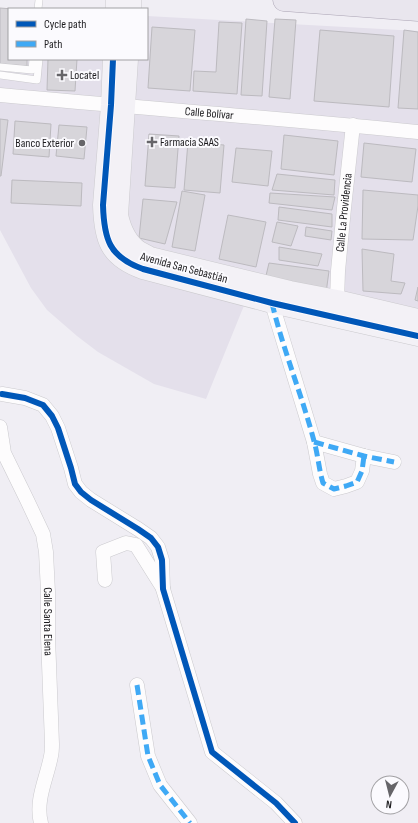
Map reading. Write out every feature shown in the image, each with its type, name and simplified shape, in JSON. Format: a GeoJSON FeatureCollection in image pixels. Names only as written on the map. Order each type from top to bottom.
{"type":"FeatureCollection","features":[{"type":"Feature","properties":{"kind":"main road"},"geometry":{"type":"LineString","coordinates":[[284,0],[418,10]]}},
{"type":"Feature","properties":{"kind":"street","name":"Avenida San Sebastián"},"geometry":{"type":"LineString","coordinates":[[113,60],[118,105]]}},
{"type":"Feature","properties":{"kind":"street","name":"Avenida San Sebastián"},"geometry":{"type":"LineString","coordinates":[[128,60],[118,105],[103,205],[120,225],[125,236],[138,251],[150,257],[274,295],[290,291],[418,336]]}},
{"type":"Feature","properties":{"kind":"street","name":"Calle Bolívar"},"geometry":{"type":"LineString","coordinates":[[0,95],[353,125],[418,132]]}},
{"type":"Feature","properties":{"kind":"street","name":"Calle La Providencia"},"geometry":{"type":"LineString","coordinates":[[335,308],[342,223],[353,125]]}},
{"type":"Feature","properties":{"kind":"street"},"geometry":{"type":"LineString","coordinates":[[274,295],[280,332],[314,442],[320,474],[324,483],[334,489],[357,482],[362,471],[364,456]]}},
{"type":"Feature","properties":{"kind":"street","name":"Avenida San Sebastián"},"geometry":{"type":"LineString","coordinates":[[335,308],[418,319]]}},
{"type":"Feature","properties":{"kind":"street"},"geometry":{"type":"LineString","coordinates":[[1,397],[25,398],[43,405],[52,416],[58,428],[75,484],[81,492],[151,538],[158,548],[162,560],[163,589],[212,752],[276,803],[295,823]]}},
{"type":"Feature","properties":{"kind":"street","name":"Calle Santa Elena"},"geometry":{"type":"LineString","coordinates":[[0,427],[4,453],[43,534],[46,552],[52,744],[51,756],[43,785],[39,808],[41,823]]}},
{"type":"Feature","properties":{"kind":"street"},"geometry":{"type":"LineString","coordinates":[[314,442],[364,456],[394,462]]}},
{"type":"Feature","properties":{"kind":"street"},"geometry":{"type":"LineString","coordinates":[[105,580],[103,552],[126,543],[136,545],[163,589]]}},
{"type":"Feature","properties":{"kind":"street"},"geometry":{"type":"LineString","coordinates":[[137,685],[148,756],[160,785],[190,823]]}},
{"type":"Feature","properties":{"kind":"lane"},"geometry":{"type":"LineString","coordinates":[[0,67],[32,70],[33,60]]}},
{"type":"Feature","properties":{"kind":"lane"},"geometry":{"type":"LineString","coordinates":[[0,75],[37,80],[39,60]]}},
{"type":"Feature","properties":{"kind":"shaded area"},"geometry":{"type":"Polygon","coordinates":[[[0,8],[8,8],[8,60],[148,60],[148,16],[418,31],[418,323],[254,281],[206,399],[154,384],[98,352],[77,336],[47,310],[31,288],[0,230],[0,8]]]}},
{"type":"Feature","properties":{"kind":"building"},"geometry":{"type":"Polygon","coordinates":[[[0,8],[8,9],[8,60],[27,60],[27,66],[0,64],[0,8]]]}},
{"type":"Feature","properties":{"kind":"building"},"geometry":{"type":"Polygon","coordinates":[[[246,19],[267,21],[262,96],[241,95],[246,19]]]}},
{"type":"Feature","properties":{"kind":"building"},"geometry":{"type":"Polygon","coordinates":[[[275,19],[296,20],[290,99],[269,97],[275,19]]]}},
{"type":"Feature","properties":{"kind":"building"},"geometry":{"type":"Polygon","coordinates":[[[219,22],[242,23],[237,94],[193,91],[194,71],[216,72],[219,22]]]}},
{"type":"Feature","properties":{"kind":"building"},"geometry":{"type":"Polygon","coordinates":[[[152,27],[195,30],[190,91],[148,88],[152,27]]]}},
{"type":"Feature","properties":{"kind":"building"},"geometry":{"type":"Polygon","coordinates":[[[320,30],[394,36],[389,107],[314,101],[320,30]]]}},
{"type":"Feature","properties":{"kind":"building"},"geometry":{"type":"Polygon","coordinates":[[[404,30],[418,32],[418,109],[398,108],[404,30]]]}},
{"type":"Feature","properties":{"kind":"building","name":"Locatel"},"geometry":{"type":"Polygon","coordinates":[[[48,60],[77,60],[75,91],[47,90],[48,60]]]}},
{"type":"Feature","properties":{"kind":"building"},"geometry":{"type":"Polygon","coordinates":[[[0,119],[8,120],[1,176],[0,176],[0,119]]]}},
{"type":"Feature","properties":{"kind":"building"},"geometry":{"type":"Polygon","coordinates":[[[15,121],[51,124],[49,157],[13,154],[15,121]]]}},
{"type":"Feature","properties":{"kind":"building"},"geometry":{"type":"Polygon","coordinates":[[[59,125],[87,127],[84,159],[56,156],[59,125]]]}},
{"type":"Feature","properties":{"kind":"building"},"geometry":{"type":"Polygon","coordinates":[[[149,134],[179,136],[175,188],[145,186],[149,134]]]}},
{"type":"Feature","properties":{"kind":"building"},"geometry":{"type":"Polygon","coordinates":[[[284,135],[338,141],[334,175],[281,169],[284,135]]]}},
{"type":"Feature","properties":{"kind":"building"},"geometry":{"type":"Polygon","coordinates":[[[188,142],[224,145],[220,193],[184,190],[188,142]]]}},
{"type":"Feature","properties":{"kind":"building"},"geometry":{"type":"Polygon","coordinates":[[[364,143],[416,149],[412,182],[361,177],[364,143]]]}},
{"type":"Feature","properties":{"kind":"building"},"geometry":{"type":"Polygon","coordinates":[[[236,148],[272,151],[268,186],[232,182],[236,148]]]}},
{"type":"Feature","properties":{"kind":"building"},"geometry":{"type":"Polygon","coordinates":[[[277,174],[335,180],[334,195],[272,190],[277,174]]]}},
{"type":"Feature","properties":{"kind":"building"},"geometry":{"type":"Polygon","coordinates":[[[12,180],[82,183],[81,206],[11,203],[12,180]]]}},
{"type":"Feature","properties":{"kind":"building"},"geometry":{"type":"Polygon","coordinates":[[[363,190],[418,195],[418,206],[413,240],[362,239],[363,190]]]}},
{"type":"Feature","properties":{"kind":"building"},"geometry":{"type":"Polygon","coordinates":[[[182,191],[205,195],[195,251],[172,247],[182,191]]]}},
{"type":"Feature","properties":{"kind":"building"},"geometry":{"type":"Polygon","coordinates":[[[270,193],[335,197],[332,210],[269,203],[270,193]]]}},
{"type":"Feature","properties":{"kind":"building"},"geometry":{"type":"Polygon","coordinates":[[[143,199],[177,202],[165,244],[139,238],[143,199]]]}},
{"type":"Feature","properties":{"kind":"building"},"geometry":{"type":"Polygon","coordinates":[[[279,207],[332,214],[332,227],[278,220],[279,207]]]}},
{"type":"Feature","properties":{"kind":"building"},"geometry":{"type":"Polygon","coordinates":[[[228,215],[266,222],[256,267],[219,259],[228,215]]]}},
{"type":"Feature","properties":{"kind":"building"},"geometry":{"type":"Polygon","coordinates":[[[277,222],[298,226],[291,246],[272,242],[277,222]]]}},
{"type":"Feature","properties":{"kind":"building"},"geometry":{"type":"Polygon","coordinates":[[[306,227],[332,231],[331,240],[305,236],[306,227]]]}},
{"type":"Feature","properties":{"kind":"building"},"geometry":{"type":"Polygon","coordinates":[[[279,247],[322,254],[318,266],[279,260],[279,247]]]}},
{"type":"Feature","properties":{"kind":"building"},"geometry":{"type":"Polygon","coordinates":[[[362,249],[394,254],[391,281],[405,283],[401,294],[363,291],[362,249]]]}},
{"type":"Feature","properties":{"kind":"building"},"geometry":{"type":"Polygon","coordinates":[[[269,263],[329,271],[326,293],[265,280],[269,263]]]}},
{"type":"Feature","properties":{"kind":"building"},"geometry":{"type":"Polygon","coordinates":[[[418,287],[418,301],[415,300],[418,287]]]}},
{"type":"Feature","properties":{"kind":"marked path"},"geometry":{"type":"LineString","coordinates":[[272,303],[309,424],[323,483],[334,489],[357,482],[362,471],[364,456]]}},
{"type":"Feature","properties":{"kind":"marked path"},"geometry":{"type":"LineString","coordinates":[[314,442],[364,456],[394,462]]}},
{"type":"Feature","properties":{"kind":"marked path"},"geometry":{"type":"LineString","coordinates":[[137,685],[148,756],[160,785],[190,823]]}},
{"type":"Feature","properties":{"kind":"cycle path"},"geometry":{"type":"LineString","coordinates":[[113,60],[103,205],[107,237],[116,252],[123,259],[143,269],[272,303],[418,336]]}},
{"type":"Feature","properties":{"kind":"cycle path"},"geometry":{"type":"LineString","coordinates":[[2,394],[25,398],[43,405],[52,416],[58,428],[75,484],[81,492],[151,538],[158,547],[162,560],[163,589],[212,752],[276,803],[295,823]]}},
{"type":"Feature","properties":{"kind":"place","name":"Locatel"},"geometry":{"type":"Point","coordinates":[62,75]}},
{"type":"Feature","properties":{"kind":"place","name":"Farmacia SAAS"},"geometry":{"type":"Point","coordinates":[152,142]}},
{"type":"Feature","properties":{"kind":"place","name":"Banco Exterior"},"geometry":{"type":"Point","coordinates":[82,143]}}]}
